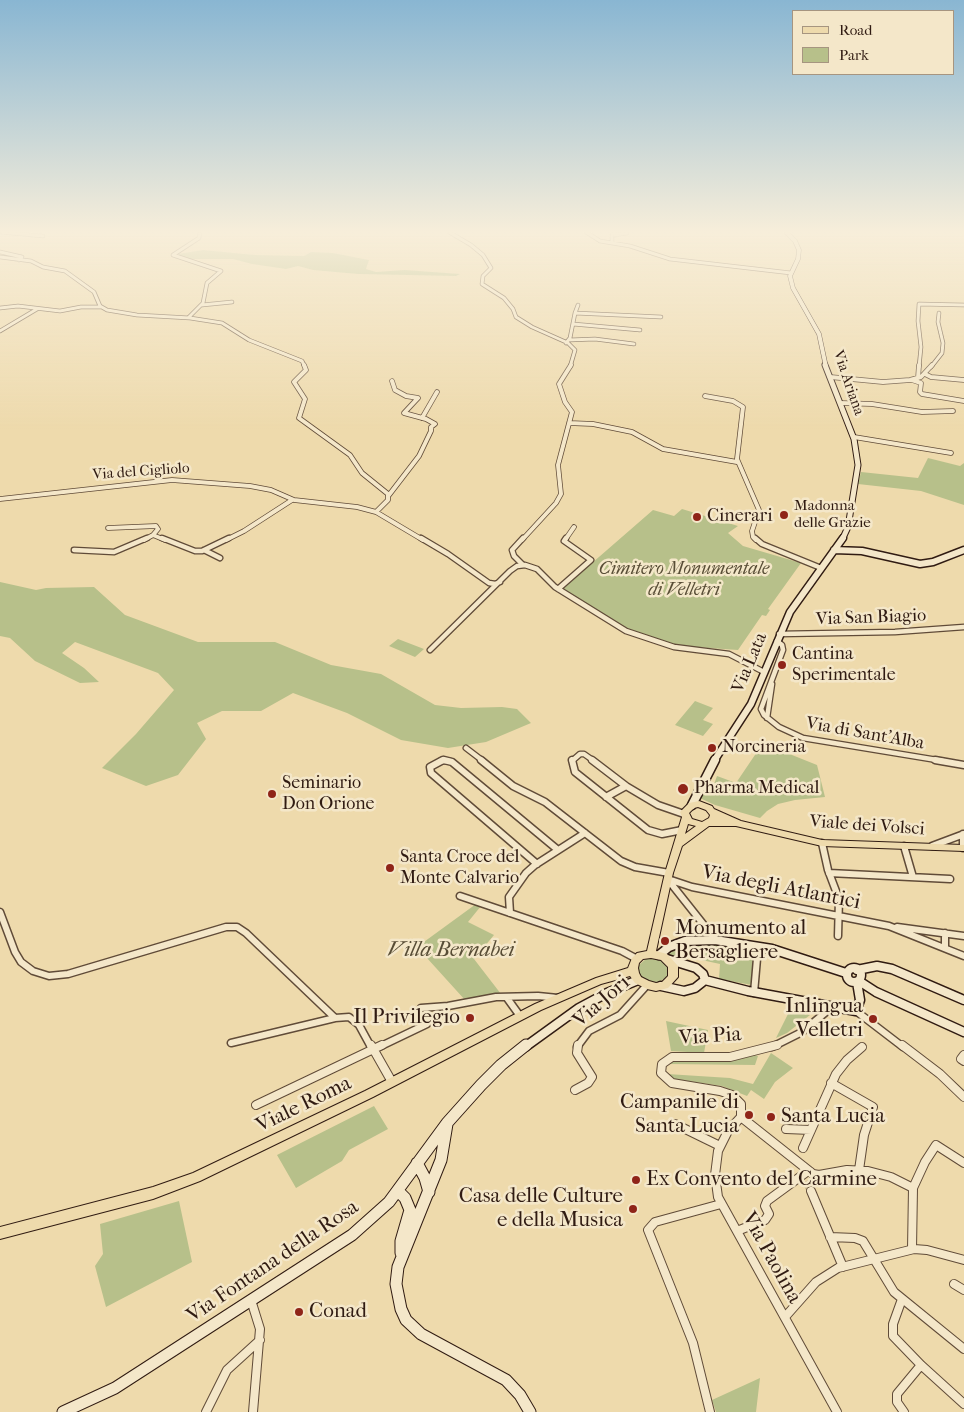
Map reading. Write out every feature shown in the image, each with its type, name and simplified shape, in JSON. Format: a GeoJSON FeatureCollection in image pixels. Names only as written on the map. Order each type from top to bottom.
{"type":"FeatureCollection","features":[{"type":"Feature","properties":{"kind":"main road","name":"Via Ariana"},"geometry":{"type":"LineString","coordinates":[[797,298],[820,337],[824,361],[854,437],[858,464],[848,527],[834,550]]}},
{"type":"Feature","properties":{"kind":"main road"},"geometry":{"type":"LineString","coordinates":[[834,550],[860,550],[920,564],[935,562],[964,550]]}},
{"type":"Feature","properties":{"kind":"main road","name":"Via Lata"},"geometry":{"type":"LineString","coordinates":[[692,805],[717,756],[748,708],[791,610],[834,550]]}},
{"type":"Feature","properties":{"kind":"main road"},"geometry":{"type":"LineString","coordinates":[[698,791],[703,805]]}},
{"type":"Feature","properties":{"kind":"main road"},"geometry":{"type":"LineString","coordinates":[[659,956],[668,876],[682,830],[685,810],[692,805],[703,805],[713,812],[714,818],[678,844]]}},
{"type":"Feature","properties":{"kind":"main road","name":"Viale dei Volsci"},"geometry":{"type":"LineString","coordinates":[[713,812],[739,824],[822,843],[964,848]]}},
{"type":"Feature","properties":{"kind":"main road"},"geometry":{"type":"LineString","coordinates":[[685,816],[693,824],[707,824]]}},
{"type":"Feature","properties":{"kind":"main road","name":"Viale dei Volsci"},"geometry":{"type":"LineString","coordinates":[[707,824],[739,824]]}},
{"type":"Feature","properties":{"kind":"main road"},"geometry":{"type":"LineString","coordinates":[[659,956],[672,946],[698,939],[758,946],[846,973],[850,980],[859,978],[867,968],[878,966],[896,970],[964,1000]]}},
{"type":"Feature","properties":{"kind":"main road"},"geometry":{"type":"LineString","coordinates":[[659,956],[673,966],[673,977],[669,983],[661,986]]}},
{"type":"Feature","properties":{"kind":"main road"},"geometry":{"type":"LineString","coordinates":[[659,956],[696,968],[703,974],[705,980],[695,988],[677,990],[639,978],[634,964],[637,959],[659,956]]}},
{"type":"Feature","properties":{"kind":"main road","name":"Viale Roma"},"geometry":{"type":"LineString","coordinates":[[0,1233],[185,1182],[234,1160],[558,998],[611,977],[639,978]]}},
{"type":"Feature","properties":{"kind":"main road","name":"Via Fontana della Rosa"},"geometry":{"type":"LineString","coordinates":[[63,1412],[115,1388],[352,1235],[376,1215],[398,1191],[447,1124],[485,1080],[522,1048],[579,1008],[639,978]]}},
{"type":"Feature","properties":{"kind":"main road"},"geometry":{"type":"LineString","coordinates":[[705,980],[754,992],[856,1011],[860,1000],[859,978]]}},
{"type":"Feature","properties":{"kind":"main road"},"geometry":{"type":"LineString","coordinates":[[859,978],[876,992],[964,1032]]}},
{"type":"Feature","properties":{"kind":"main road"},"geometry":{"type":"LineString","coordinates":[[447,1124],[444,1150],[397,1270],[396,1284],[400,1305],[406,1320],[421,1334],[506,1380],[520,1395],[530,1412]]}},
{"type":"Feature","properties":{"kind":"main road"},"geometry":{"type":"LineString","coordinates":[[417,1163],[425,1178],[429,1192]]}},
{"type":"Feature","properties":{"kind":"main road"},"geometry":{"type":"LineString","coordinates":[[398,1191],[405,1198],[410,1210],[401,1241],[402,1255]]}},
{"type":"Feature","properties":{"kind":"street"},"geometry":{"type":"LineString","coordinates":[[97,298],[102,307]]}},
{"type":"Feature","properties":{"kind":"street"},"geometry":{"type":"LineString","coordinates":[[188,318],[202,305],[205,298]]}},
{"type":"Feature","properties":{"kind":"street"},"geometry":{"type":"LineString","coordinates":[[503,298],[513,309],[516,318],[532,328],[568,341],[593,339],[634,344]]}},
{"type":"Feature","properties":{"kind":"street"},"geometry":{"type":"LineString","coordinates":[[202,305],[232,302]]}},
{"type":"Feature","properties":{"kind":"street"},"geometry":{"type":"LineString","coordinates":[[568,341],[578,304]]}},
{"type":"Feature","properties":{"kind":"street"},"geometry":{"type":"LineString","coordinates":[[918,378],[921,347],[918,324],[919,304],[964,305]]}},
{"type":"Feature","properties":{"kind":"street"},"geometry":{"type":"LineString","coordinates":[[0,308],[10,306],[60,311],[82,307],[102,307],[110,311],[188,318],[226,325],[248,339],[303,362],[306,370],[294,382],[305,399],[299,418],[321,436],[350,455],[361,472],[389,495]]}},
{"type":"Feature","properties":{"kind":"street"},"geometry":{"type":"LineString","coordinates":[[0,331],[38,308]]}},
{"type":"Feature","properties":{"kind":"street"},"geometry":{"type":"LineString","coordinates":[[575,313],[661,317]]}},
{"type":"Feature","properties":{"kind":"street"},"geometry":{"type":"LineString","coordinates":[[830,377],[880,382],[912,380],[925,374],[942,352],[943,343],[938,322],[939,313]]}},
{"type":"Feature","properties":{"kind":"street"},"geometry":{"type":"LineString","coordinates":[[573,324],[640,330]]}},
{"type":"Feature","properties":{"kind":"street"},"geometry":{"type":"LineString","coordinates":[[568,341],[576,351],[572,365],[559,384],[571,411],[558,465],[562,492],[560,497],[512,550],[514,556],[523,565],[537,569],[558,589],[616,625],[636,635],[677,648],[729,654],[764,672]]}},
{"type":"Feature","properties":{"kind":"street"},"geometry":{"type":"LineString","coordinates":[[925,374],[931,377],[964,380]]}},
{"type":"Feature","properties":{"kind":"street"},"geometry":{"type":"LineString","coordinates":[[912,380],[921,383],[920,392],[922,394],[964,400]]}},
{"type":"Feature","properties":{"kind":"street"},"geometry":{"type":"LineString","coordinates":[[376,512],[388,500],[389,495],[411,464],[419,457],[431,427],[435,425],[422,418],[404,413],[418,398],[407,396],[395,390],[392,381]]}},
{"type":"Feature","properties":{"kind":"street"},"geometry":{"type":"LineString","coordinates":[[422,418],[438,392]]}},
{"type":"Feature","properties":{"kind":"street"},"geometry":{"type":"LineString","coordinates":[[705,396],[728,400],[742,406],[738,462],[759,508],[752,531],[753,537],[762,544],[821,568]]}},
{"type":"Feature","properties":{"kind":"street"},"geometry":{"type":"LineString","coordinates":[[840,403],[872,404],[920,412],[953,412]]}},
{"type":"Feature","properties":{"kind":"street"},"geometry":{"type":"LineString","coordinates":[[569,424],[591,424],[632,432],[663,449],[738,462]]}},
{"type":"Feature","properties":{"kind":"street","name":"Via Ariana"},"geometry":{"type":"LineString","coordinates":[[854,437],[951,453]]}},
{"type":"Feature","properties":{"kind":"street","name":"Via del Cigliolo"},"geometry":{"type":"LineString","coordinates":[[0,499],[175,480],[256,487],[277,492],[292,500],[357,507],[376,512],[444,552],[490,583],[500,582]]}},
{"type":"Feature","properties":{"kind":"street"},"geometry":{"type":"LineString","coordinates":[[153,535],[196,551],[204,550],[248,528],[292,500]]}},
{"type":"Feature","properties":{"kind":"street"},"geometry":{"type":"LineString","coordinates":[[74,550],[117,551],[153,535],[158,529],[153,525],[108,528]]}},
{"type":"Feature","properties":{"kind":"street"},"geometry":{"type":"LineString","coordinates":[[558,589],[591,560],[564,541],[574,526]]}},
{"type":"Feature","properties":{"kind":"street"},"geometry":{"type":"LineString","coordinates":[[204,550],[220,558]]}},
{"type":"Feature","properties":{"kind":"street"},"geometry":{"type":"LineString","coordinates":[[430,650],[514,568],[523,565]]}},
{"type":"Feature","properties":{"kind":"street","name":"Via San Biagio"},"geometry":{"type":"LineString","coordinates":[[778,638],[964,627]]}},
{"type":"Feature","properties":{"kind":"street","name":"Via di Sant'Alba"},"geometry":{"type":"LineString","coordinates":[[778,638],[783,650],[761,706],[762,713],[782,730],[803,738],[964,764]]}},
{"type":"Feature","properties":{"kind":"street","name":"Via degli Atlantici"},"geometry":{"type":"LineString","coordinates":[[466,748],[511,785],[542,800],[624,863],[668,876],[688,886],[890,926]]}},
{"type":"Feature","properties":{"kind":"street"},"geometry":{"type":"LineString","coordinates":[[682,830],[666,834],[651,831],[573,770],[573,759],[583,754],[626,786],[658,805],[685,816]]}},
{"type":"Feature","properties":{"kind":"street"},"geometry":{"type":"LineString","coordinates":[[537,864],[431,773],[430,767],[442,760],[449,760],[558,850]]}},
{"type":"Feature","properties":{"kind":"street"},"geometry":{"type":"LineString","coordinates":[[606,797],[626,786]]}},
{"type":"Feature","properties":{"kind":"street"},"geometry":{"type":"LineString","coordinates":[[510,913],[508,902],[510,895],[526,873],[585,833]]}},
{"type":"Feature","properties":{"kind":"street"},"geometry":{"type":"LineString","coordinates":[[928,847],[964,834],[964,848]]}},
{"type":"Feature","properties":{"kind":"street"},"geometry":{"type":"LineString","coordinates":[[822,843],[829,872],[838,896],[838,936]]}},
{"type":"Feature","properties":{"kind":"street"},"geometry":{"type":"LineString","coordinates":[[904,846],[913,877]]}},
{"type":"Feature","properties":{"kind":"street"},"geometry":{"type":"LineString","coordinates":[[829,872],[950,879]]}},
{"type":"Feature","properties":{"kind":"street"},"geometry":{"type":"LineString","coordinates":[[668,876],[715,940]]}},
{"type":"Feature","properties":{"kind":"street"},"geometry":{"type":"LineString","coordinates":[[460,896],[622,951],[637,959]]}},
{"type":"Feature","properties":{"kind":"street"},"geometry":{"type":"LineString","coordinates":[[0,912],[19,960],[33,971],[50,976],[65,975],[226,927],[239,928],[335,1018]]}},
{"type":"Feature","properties":{"kind":"street"},"geometry":{"type":"LineString","coordinates":[[890,926],[964,936]]}},
{"type":"Feature","properties":{"kind":"street"},"geometry":{"type":"LineString","coordinates":[[890,926],[964,956]]}},
{"type":"Feature","properties":{"kind":"street"},"geometry":{"type":"LineString","coordinates":[[923,929],[924,939]]}},
{"type":"Feature","properties":{"kind":"street"},"geometry":{"type":"LineString","coordinates":[[945,933],[945,947]]}},
{"type":"Feature","properties":{"kind":"street"},"geometry":{"type":"LineString","coordinates":[[754,992],[758,946]]}},
{"type":"Feature","properties":{"kind":"street","name":"Via Jori"},"geometry":{"type":"LineString","coordinates":[[575,1090],[588,1083],[592,1077],[577,1053],[577,1047],[589,1031],[620,1015],[639,978]]}},
{"type":"Feature","properties":{"kind":"street"},"geometry":{"type":"LineString","coordinates":[[421,1008],[448,1006],[496,997],[538,996],[558,998]]}},
{"type":"Feature","properties":{"kind":"street"},"geometry":{"type":"LineString","coordinates":[[507,998],[520,1016]]}},
{"type":"Feature","properties":{"kind":"street","name":"Via Pia"},"geometry":{"type":"LineString","coordinates":[[741,1117],[741,1104],[732,1095],[720,1091],[672,1084],[661,1073],[662,1064],[667,1059],[676,1056],[725,1057],[778,1045],[798,1035],[832,1007]]}},
{"type":"Feature","properties":{"kind":"street"},"geometry":{"type":"LineString","coordinates":[[856,1011],[940,1074],[964,1096]]}},
{"type":"Feature","properties":{"kind":"street"},"geometry":{"type":"LineString","coordinates":[[232,1043],[346,1017],[355,1020],[392,1082]]}},
{"type":"Feature","properties":{"kind":"street"},"geometry":{"type":"LineString","coordinates":[[256,1105],[427,1024]]}},
{"type":"Feature","properties":{"kind":"street"},"geometry":{"type":"LineString","coordinates":[[803,1148],[831,1083],[845,1062],[862,1047]]}},
{"type":"Feature","properties":{"kind":"street"},"geometry":{"type":"LineString","coordinates":[[831,1083],[869,1103],[873,1109],[864,1135],[859,1170]]}},
{"type":"Feature","properties":{"kind":"street"},"geometry":{"type":"LineString","coordinates":[[741,1117],[775,1143],[806,1176]]}},
{"type":"Feature","properties":{"kind":"street","name":"Via Paolina"},"geometry":{"type":"LineString","coordinates":[[741,1117],[728,1131],[720,1146],[716,1162],[715,1178],[721,1204],[838,1412]]}},
{"type":"Feature","properties":{"kind":"street"},"geometry":{"type":"LineString","coordinates":[[676,1124],[720,1146]]}},
{"type":"Feature","properties":{"kind":"street"},"geometry":{"type":"LineString","coordinates":[[786,1129],[811,1130]]}},
{"type":"Feature","properties":{"kind":"street"},"geometry":{"type":"LineString","coordinates":[[912,1249],[913,1188],[925,1162],[936,1145],[964,1163]]}},
{"type":"Feature","properties":{"kind":"street"},"geometry":{"type":"LineString","coordinates":[[737,1231],[751,1228],[766,1219],[769,1214],[765,1206],[767,1200],[806,1176],[859,1170],[886,1175],[913,1188]]}},
{"type":"Feature","properties":{"kind":"street"},"geometry":{"type":"LineString","coordinates":[[811,1191],[843,1267]]}},
{"type":"Feature","properties":{"kind":"street"},"geometry":{"type":"LineString","coordinates":[[710,1412],[692,1343],[649,1235],[649,1228],[656,1222],[721,1204]]}},
{"type":"Feature","properties":{"kind":"street"},"geometry":{"type":"LineString","coordinates":[[830,1237],[861,1240],[874,1258],[890,1287],[964,1349]]}},
{"type":"Feature","properties":{"kind":"street"},"geometry":{"type":"LineString","coordinates":[[785,1317],[821,1278],[843,1267],[912,1249],[927,1250],[964,1260]]}},
{"type":"Feature","properties":{"kind":"street"},"geometry":{"type":"LineString","coordinates":[[954,1284],[964,1290]]}},
{"type":"Feature","properties":{"kind":"street"},"geometry":{"type":"LineString","coordinates":[[902,1299],[893,1324],[892,1334],[899,1344],[921,1366],[964,1404]]}},
{"type":"Feature","properties":{"kind":"street"},"geometry":{"type":"LineString","coordinates":[[251,1300],[259,1323],[260,1340],[253,1412]]}},
{"type":"Feature","properties":{"kind":"street"},"geometry":{"type":"LineString","coordinates":[[206,1412],[224,1374],[232,1364],[260,1340]]}},
{"type":"Feature","properties":{"kind":"street"},"geometry":{"type":"LineString","coordinates":[[904,1412],[897,1402],[899,1392],[921,1366]]}},
{"type":"Feature","properties":{"kind":"green space"},"geometry":{"type":"Polygon","coordinates":[[[928,458],[960,466],[964,463],[964,505],[921,491],[858,484],[861,472],[918,478],[928,458]]]}},
{"type":"Feature","properties":{"kind":"green space","name":"Cimitero Monumentale di Velletri"},"geometry":{"type":"Polygon","coordinates":[[[682,509],[738,526],[728,533],[743,546],[801,563],[768,609],[770,610],[766,616],[762,615],[738,650],[680,646],[667,643],[627,629],[561,590],[653,510],[674,516],[682,509]]]}},
{"type":"Feature","properties":{"kind":"green space"},"geometry":{"type":"Polygon","coordinates":[[[0,582],[36,590],[94,587],[125,615],[198,642],[275,642],[331,665],[381,674],[435,705],[461,708],[502,707],[517,709],[531,723],[486,742],[448,748],[401,740],[347,713],[293,693],[261,711],[222,711],[197,723],[206,739],[178,775],[146,786],[102,768],[136,734],[174,690],[158,673],[75,642],[62,653],[84,668],[99,682],[80,683],[35,661],[10,638],[0,636],[0,582]]]}},
{"type":"Feature","properties":{"kind":"green space"},"geometry":{"type":"Polygon","coordinates":[[[398,639],[424,649],[415,657],[389,646],[398,639]]]}},
{"type":"Feature","properties":{"kind":"green space"},"geometry":{"type":"Polygon","coordinates":[[[695,701],[713,708],[703,720],[713,724],[703,736],[675,725],[695,701]]]}},
{"type":"Feature","properties":{"kind":"green space"},"geometry":{"type":"Polygon","coordinates":[[[761,746],[772,747],[817,765],[825,797],[778,804],[760,818],[715,805],[702,799],[706,786],[713,787],[717,776],[736,783],[761,746]]]}},
{"type":"Feature","properties":{"kind":"green space","name":"Villa Bernabei"},"geometry":{"type":"Polygon","coordinates":[[[476,904],[481,906],[468,922],[494,935],[474,959],[501,994],[465,1000],[417,947],[476,904]]]}},
{"type":"Feature","properties":{"kind":"green space"},"geometry":{"type":"Polygon","coordinates":[[[692,942],[755,949],[752,985],[719,979],[720,964],[683,956],[673,957],[667,953],[692,942]]]}},
{"type":"Feature","properties":{"kind":"green space"},"geometry":{"type":"Polygon","coordinates":[[[647,958],[657,958],[665,963],[669,971],[666,978],[653,983],[640,975],[638,966],[647,958]]]}},
{"type":"Feature","properties":{"kind":"green space"},"geometry":{"type":"Polygon","coordinates":[[[790,1010],[810,1015],[787,1033],[776,1038],[790,1010]]]}},
{"type":"Feature","properties":{"kind":"green space"},"geometry":{"type":"Polygon","coordinates":[[[666,1021],[708,1030],[704,1053],[671,1051],[666,1021]]]}},
{"type":"Feature","properties":{"kind":"green space"},"geometry":{"type":"Polygon","coordinates":[[[771,1053],[793,1068],[775,1082],[764,1099],[751,1090],[747,1096],[722,1086],[675,1079],[667,1074],[730,1078],[753,1084],[771,1053]]]}},
{"type":"Feature","properties":{"kind":"green space"},"geometry":{"type":"Polygon","coordinates":[[[751,1054],[758,1056],[755,1065],[668,1064],[676,1059],[735,1060],[751,1054]]]}},
{"type":"Feature","properties":{"kind":"green space"},"geometry":{"type":"Polygon","coordinates":[[[374,1106],[388,1129],[349,1150],[342,1161],[296,1188],[277,1155],[374,1106]]]}},
{"type":"Feature","properties":{"kind":"green space"},"geometry":{"type":"Polygon","coordinates":[[[179,1201],[192,1262],[106,1307],[95,1266],[103,1254],[100,1224],[179,1201]]]}},
{"type":"Feature","properties":{"kind":"green space"},"geometry":{"type":"Polygon","coordinates":[[[760,1378],[756,1412],[716,1412],[712,1400],[760,1378]]]}},
{"type":"Feature","properties":{"kind":"tunnel"},"geometry":{"type":"LineString","coordinates":[[806,1181],[811,1191]]}},
{"type":"Feature","properties":{"kind":"place","name":"Madonna delle Grazie"},"geometry":{"type":"Point","coordinates":[784,515]}},
{"type":"Feature","properties":{"kind":"place","name":"Cinerari"},"geometry":{"type":"Point","coordinates":[697,517]}},
{"type":"Feature","properties":{"kind":"place","name":"Cantina Sperimentale"},"geometry":{"type":"Point","coordinates":[782,665]}},
{"type":"Feature","properties":{"kind":"place","name":"Norcineria"},"geometry":{"type":"Point","coordinates":[712,748]}},
{"type":"Feature","properties":{"kind":"place","name":"Pharma Medical"},"geometry":{"type":"Point","coordinates":[683,789]}},
{"type":"Feature","properties":{"kind":"place","name":"Seminario Don Orione"},"geometry":{"type":"Point","coordinates":[272,794]}},
{"type":"Feature","properties":{"kind":"place","name":"Santa Croce del Monte Calvario"},"geometry":{"type":"Point","coordinates":[390,868]}},
{"type":"Feature","properties":{"kind":"place","name":"Monumento al Bersagliere"},"geometry":{"type":"Point","coordinates":[665,941]}},
{"type":"Feature","properties":{"kind":"place","name":"Il Privilegio"},"geometry":{"type":"Point","coordinates":[470,1018]}},
{"type":"Feature","properties":{"kind":"place","name":"Inlingua Velletri"},"geometry":{"type":"Point","coordinates":[873,1019]}},
{"type":"Feature","properties":{"kind":"place","name":"Campanile di Santa Lucia"},"geometry":{"type":"Point","coordinates":[749,1115]}},
{"type":"Feature","properties":{"kind":"place","name":"Santa Lucia"},"geometry":{"type":"Point","coordinates":[771,1117]}},
{"type":"Feature","properties":{"kind":"place","name":"Ex Convento del Carmine"},"geometry":{"type":"Point","coordinates":[636,1180]}},
{"type":"Feature","properties":{"kind":"place","name":"Casa delle Culture e della Musica"},"geometry":{"type":"Point","coordinates":[633,1209]}},
{"type":"Feature","properties":{"kind":"place","name":"Conad"},"geometry":{"type":"Point","coordinates":[299,1312]}}]}
